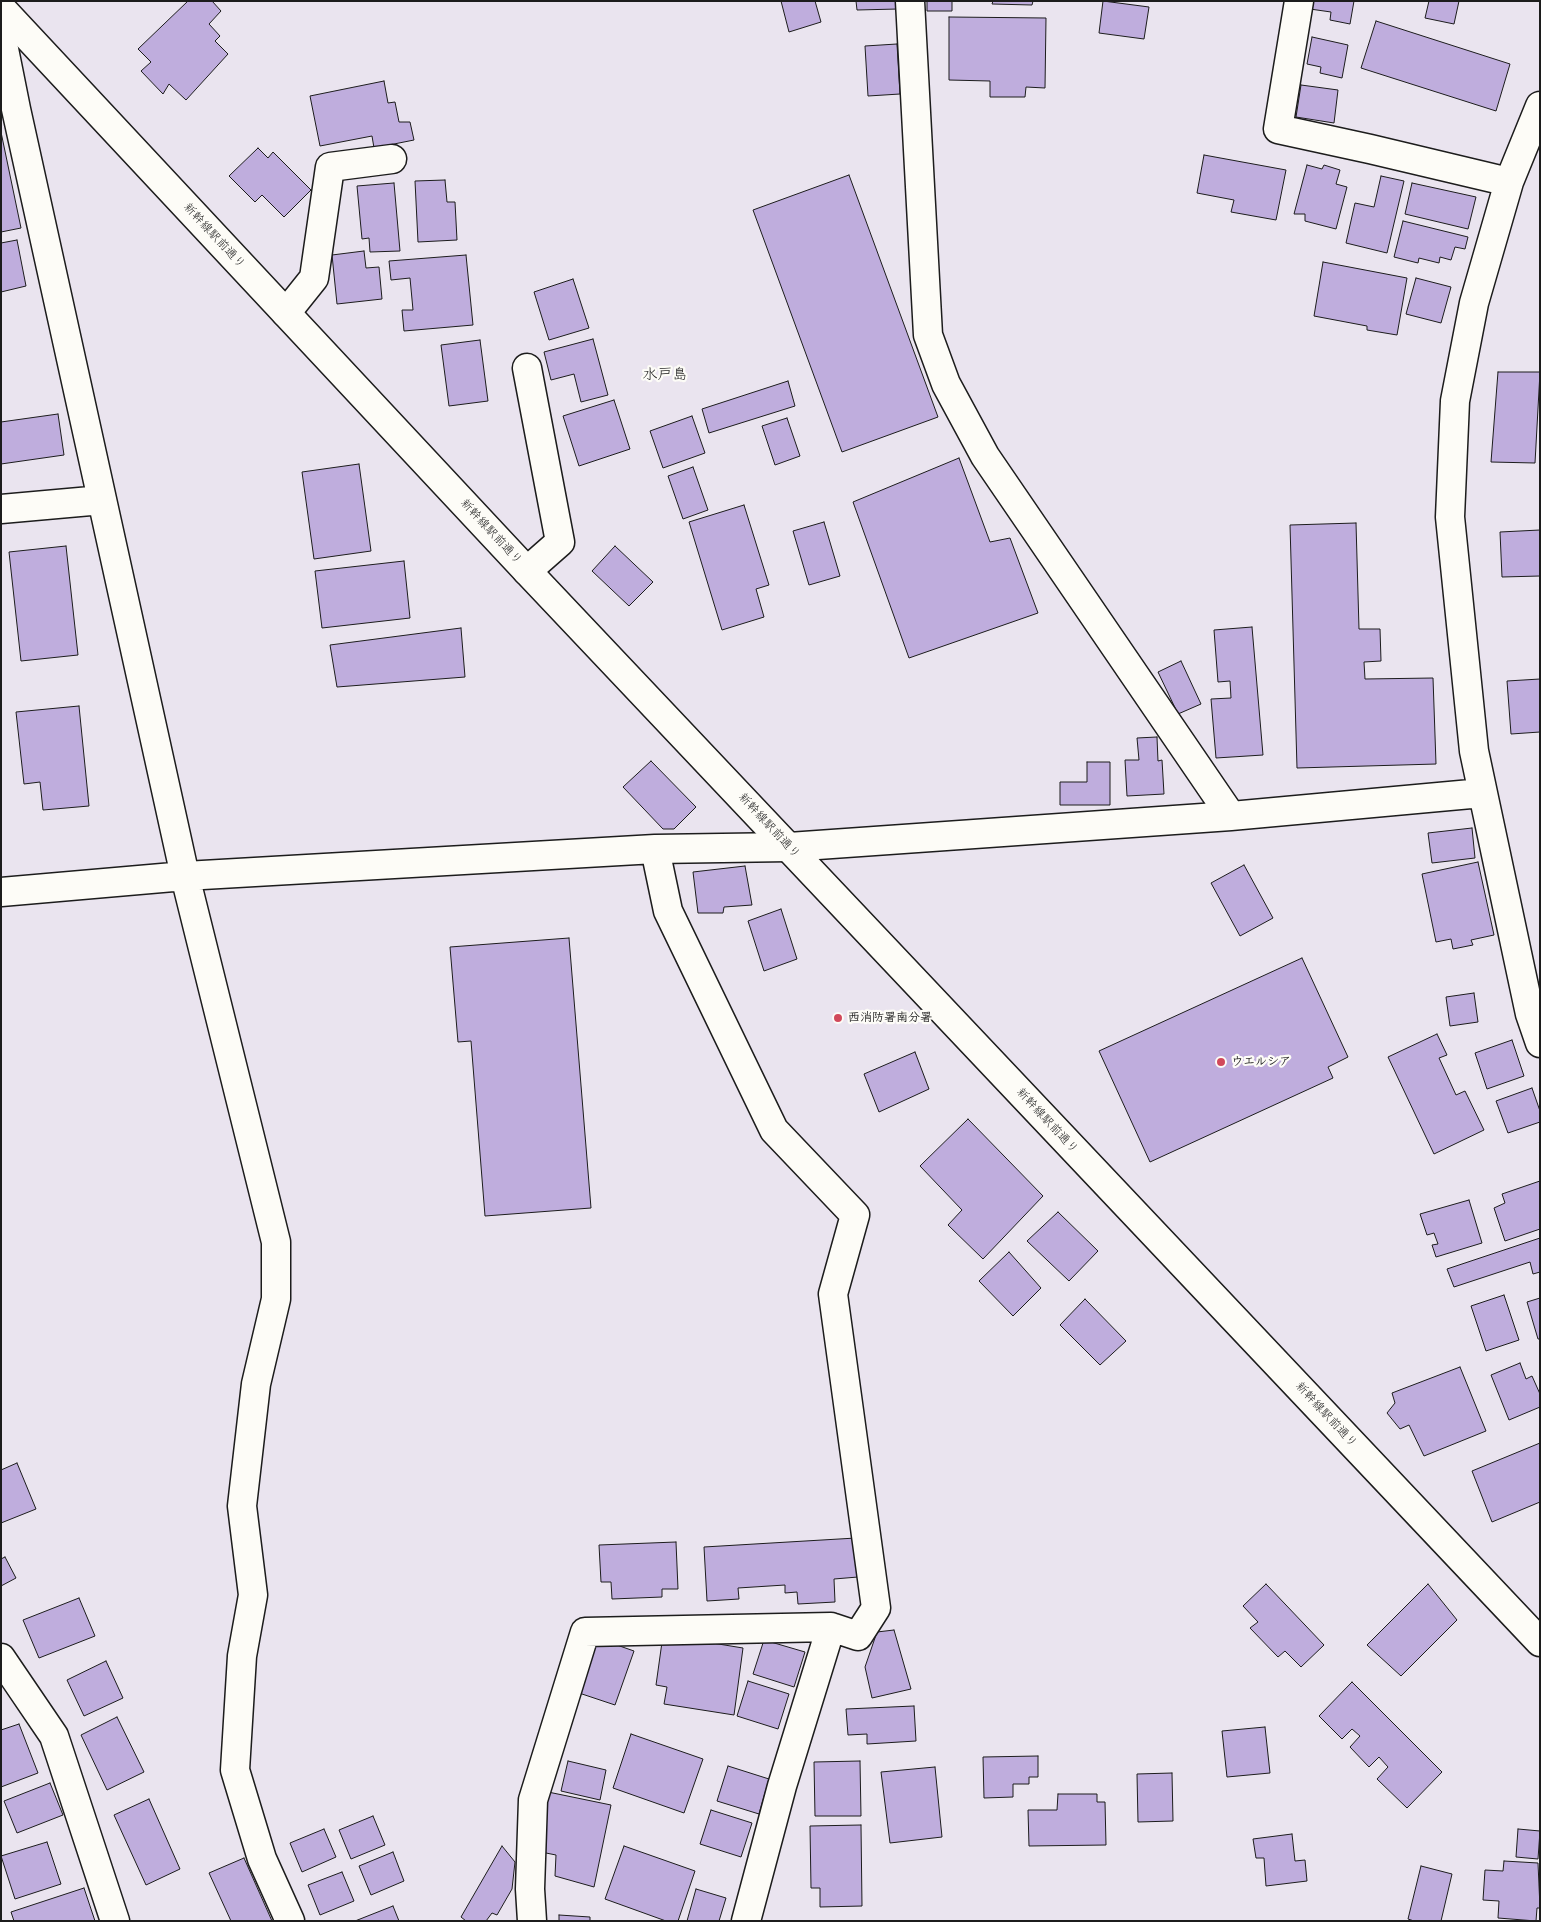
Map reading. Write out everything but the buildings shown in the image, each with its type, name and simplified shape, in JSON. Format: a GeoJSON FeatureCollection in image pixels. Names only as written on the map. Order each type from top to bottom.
{"type":"FeatureCollection","features":[{"type":"Feature","properties":{"kind":"street"},"geometry":{"type":"LineString","coordinates":[[910,1],[928,335],[946,384],[985,456],[1231,816]]}},
{"type":"Feature","properties":{"kind":"street"},"geometry":{"type":"LineString","coordinates":[[1299,1],[1278,129],[1509,182]]}},
{"type":"Feature","properties":{"kind":"street","name":"新幹線駅前通り"},"geometry":{"type":"LineString","coordinates":[[1,8],[527,571],[1540,1642]]}},
{"type":"Feature","properties":{"kind":"street"},"geometry":{"type":"LineString","coordinates":[[1,34],[9,110],[102,500],[185,876],[276,1242],[276,1299],[256,1384],[242,1506],[253,1595],[242,1656],[235,1770],[262,1859],[290,1921]]}},
{"type":"Feature","properties":{"kind":"street"},"geometry":{"type":"LineString","coordinates":[[1540,106],[1509,182],[1474,303],[1454,401],[1450,517],[1474,750],[1530,1014],[1540,1043]]}},
{"type":"Feature","properties":{"kind":"street"},"geometry":{"type":"LineString","coordinates":[[286,313],[314,278],[330,167],[392,159]]}},
{"type":"Feature","properties":{"kind":"street"},"geometry":{"type":"LineString","coordinates":[[527,368],[560,542],[527,571]]}},
{"type":"Feature","properties":{"kind":"street"},"geometry":{"type":"LineString","coordinates":[[1,508],[102,500]]}},
{"type":"Feature","properties":{"kind":"street"},"geometry":{"type":"LineString","coordinates":[[1,892],[185,876],[655,849],[789,847],[1231,816],[1482,793]]}},
{"type":"Feature","properties":{"kind":"street"},"geometry":{"type":"LineString","coordinates":[[532,1921],[530,1889],[533,1800],[585,1632],[830,1628],[858,1636],[876,1608],[833,1294],[855,1214],[774,1130],[668,911],[655,849]]}},
{"type":"Feature","properties":{"kind":"street"},"geometry":{"type":"LineString","coordinates":[[746,1921],[782,1786],[830,1628]]}},
{"type":"Feature","properties":{"kind":"street"},"geometry":{"type":"LineString","coordinates":[[1,1658],[54,1736],[114,1921]]}},
{"type":"Feature","properties":{"kind":"place","name":"西消防署南分署"},"geometry":{"type":"Point","coordinates":[838,1018]}},
{"type":"Feature","properties":{"kind":"place","name":"ウエルシア"},"geometry":{"type":"Point","coordinates":[1221,1062]}},
{"type":"Feature","properties":{"kind":"district","name":"水戸島"},"geometry":{"type":"Point","coordinates":[665,375]}}]}
